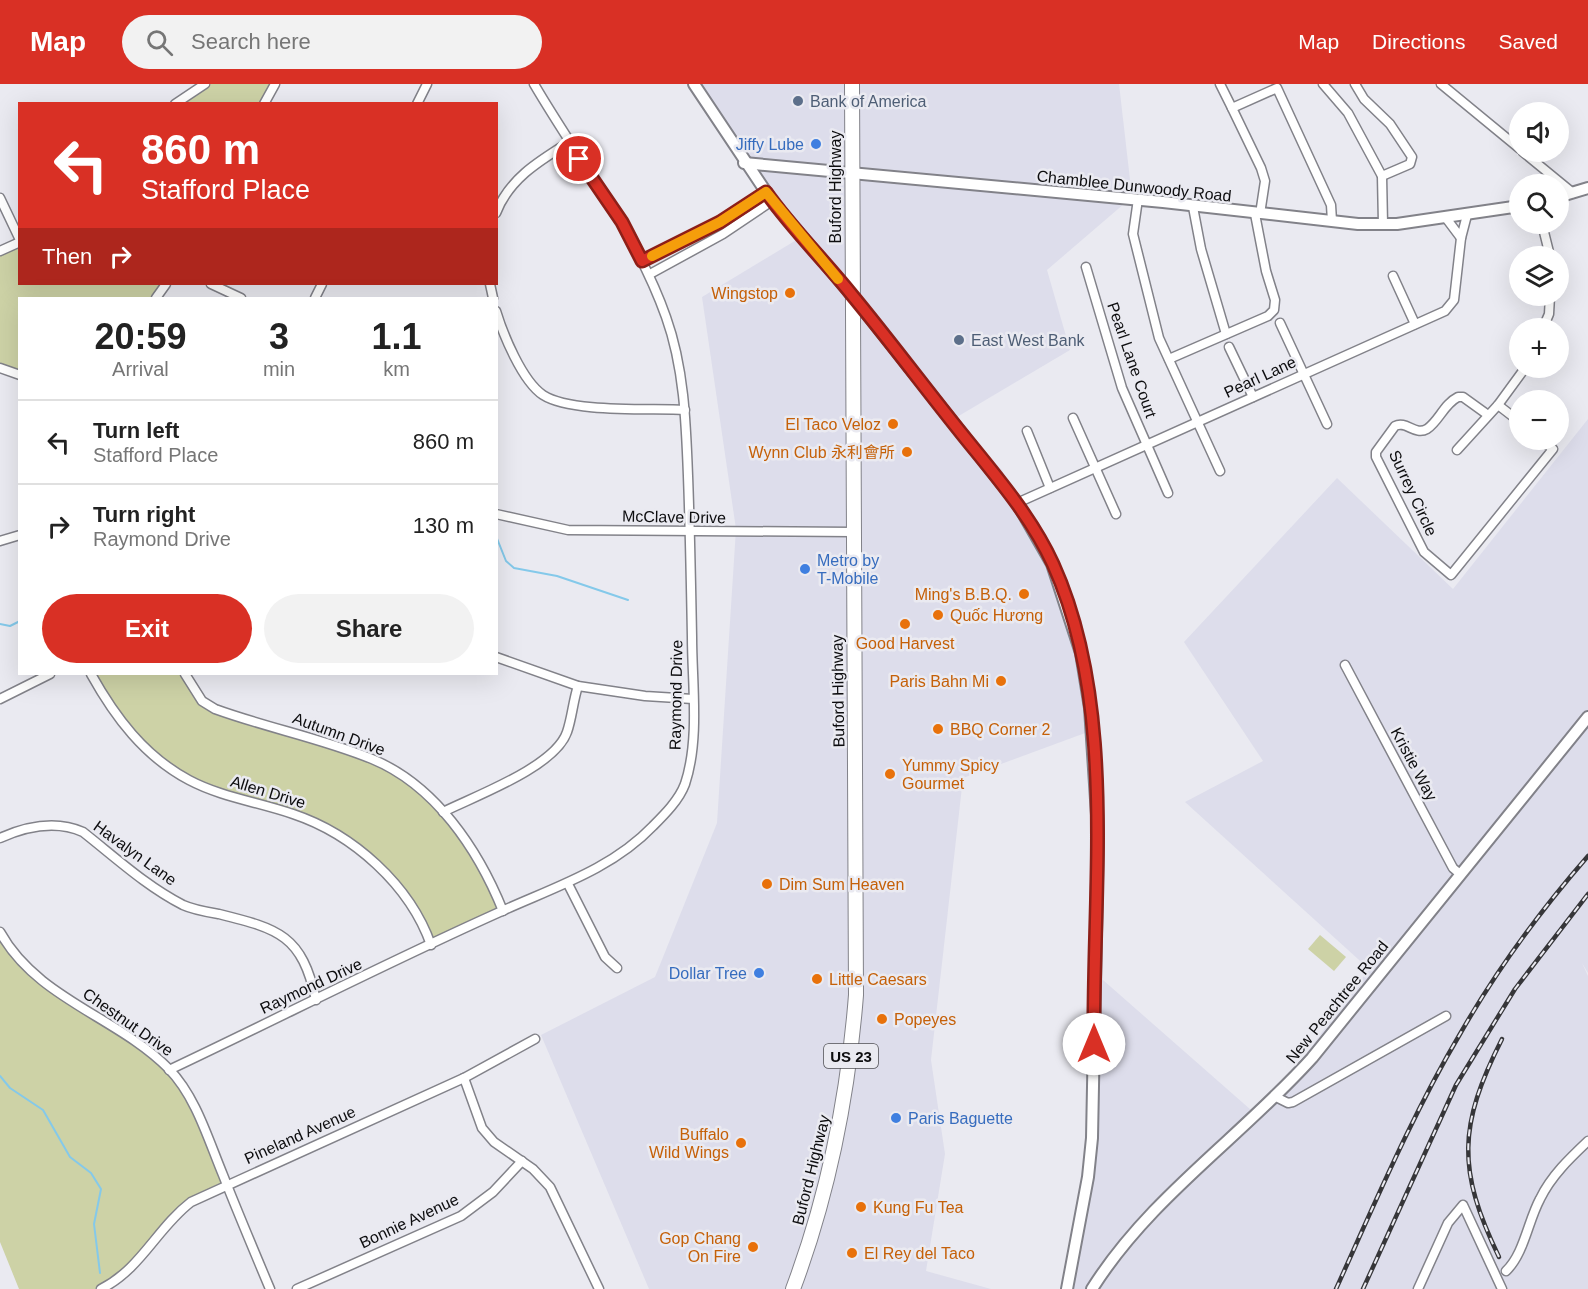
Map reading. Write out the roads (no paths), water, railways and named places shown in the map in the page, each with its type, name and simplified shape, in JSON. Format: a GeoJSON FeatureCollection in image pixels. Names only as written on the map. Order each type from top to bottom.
{"type":"FeatureCollection","features":[{"type":"Feature","properties":{"kind":"main road","name":"Buford Highway"},"geometry":{"type":"LineString","coordinates":[[793,1289],[818,1217],[839,1135],[852,1045],[856,995],[851,294],[852,84]]}},
{"type":"Feature","properties":{"kind":"street"},"geometry":{"type":"LineString","coordinates":[[178,102],[205,84]]}},
{"type":"Feature","properties":{"kind":"street"},"geometry":{"type":"LineString","coordinates":[[265,102],[275,84]]}},
{"type":"Feature","properties":{"kind":"street"},"geometry":{"type":"LineString","coordinates":[[418,102],[427,84]]}},
{"type":"Feature","properties":{"kind":"street","name":"Raymond Drive"},"geometry":{"type":"LineString","coordinates":[[169,1070],[503,910],[568,884],[627,849],[651,829],[677,800],[685,785],[689,768],[693,699],[690,532],[685,410],[667,321],[650,274],[622,222],[568,143],[534,84]]}},
{"type":"Feature","properties":{"kind":"street"},"geometry":{"type":"LineString","coordinates":[[694,84],[744,163],[769,197],[851,294],[1017,503],[1052,564],[1062,589],[1081,653],[1090,708],[1098,830],[1092,1138],[1089,1177],[1067,1289]]}},
{"type":"Feature","properties":{"kind":"street"},"geometry":{"type":"LineString","coordinates":[[1169,359],[1268,316],[1274,310],[1275,300],[1266,271],[1258,214],[1265,181],[1252,148],[1220,84]]}},
{"type":"Feature","properties":{"kind":"street"},"geometry":{"type":"LineString","coordinates":[[1323,84],[1348,113],[1384,175],[1383,224]]}},
{"type":"Feature","properties":{"kind":"street"},"geometry":{"type":"LineString","coordinates":[[1354,84],[1364,99],[1390,124],[1412,158],[1410,164],[1384,175]]}},
{"type":"Feature","properties":{"kind":"street"},"geometry":{"type":"LineString","coordinates":[[1441,84],[1509,140]]}},
{"type":"Feature","properties":{"kind":"street"},"geometry":{"type":"LineString","coordinates":[[1232,108],[1280,86],[1331,205],[1332,221]]}},
{"type":"Feature","properties":{"kind":"street"},"geometry":{"type":"LineString","coordinates":[[498,210],[519,176],[532,165],[568,143]]}},
{"type":"Feature","properties":{"kind":"street"},"geometry":{"type":"LineString","coordinates":[[1536,162],[1573,193]]}},
{"type":"Feature","properties":{"kind":"street","name":"Chamblee Dunwoody Road"},"geometry":{"type":"LineString","coordinates":[[744,163],[1138,200],[1258,214],[1383,224],[1446,218],[1509,208]]}},
{"type":"Feature","properties":{"kind":"street"},"geometry":{"type":"LineString","coordinates":[[1569,194],[1588,188]]}},
{"type":"Feature","properties":{"kind":"street"},"geometry":{"type":"LineString","coordinates":[[642,261],[769,197]]}},
{"type":"Feature","properties":{"kind":"street"},"geometry":{"type":"LineString","coordinates":[[650,274],[723,234],[769,197]]}},
{"type":"Feature","properties":{"kind":"street"},"geometry":{"type":"LineString","coordinates":[[0,198],[18,237]]}},
{"type":"Feature","properties":{"kind":"street"},"geometry":{"type":"LineString","coordinates":[[1138,200],[1133,234],[1159,338],[1220,471]]}},
{"type":"Feature","properties":{"kind":"street"},"geometry":{"type":"LineString","coordinates":[[1193,207],[1201,249],[1226,334]]}},
{"type":"Feature","properties":{"kind":"street","name":"Pearl Lane"},"geometry":{"type":"LineString","coordinates":[[1017,503],[1445,311],[1454,300],[1461,238],[1467,215]]}},
{"type":"Feature","properties":{"kind":"street"},"geometry":{"type":"LineString","coordinates":[[1446,218],[1461,238]]}},
{"type":"Feature","properties":{"kind":"street"},"geometry":{"type":"LineString","coordinates":[[0,251],[18,242]]}},
{"type":"Feature","properties":{"kind":"street","name":"Pearl Lane Court"},"geometry":{"type":"LineString","coordinates":[[1086,267],[1122,388],[1168,493]]}},
{"type":"Feature","properties":{"kind":"street"},"geometry":{"type":"LineString","coordinates":[[1393,276],[1415,324]]}},
{"type":"Feature","properties":{"kind":"street"},"geometry":{"type":"LineString","coordinates":[[213,285],[239,297]]}},
{"type":"Feature","properties":{"kind":"street"},"geometry":{"type":"LineString","coordinates":[[1280,323],[1327,424]]}},
{"type":"Feature","properties":{"kind":"street"},"geometry":{"type":"LineString","coordinates":[[500,340],[533,387],[551,398],[580,406],[685,410]]}},
{"type":"Feature","properties":{"kind":"street"},"geometry":{"type":"LineString","coordinates":[[1229,347],[1253,397]]}},
{"type":"Feature","properties":{"kind":"street"},"geometry":{"type":"LineString","coordinates":[[0,368],[18,374]]}},
{"type":"Feature","properties":{"kind":"street"},"geometry":{"type":"LineString","coordinates":[[1458,450],[1498,405],[1518,378]]}},
{"type":"Feature","properties":{"kind":"street","name":"Surrey Circle"},"geometry":{"type":"LineString","coordinates":[[1488,415],[1463,397],[1458,398],[1428,429],[1418,431],[1402,424],[1395,426],[1376,452],[1376,457],[1424,552],[1451,575],[1552,450]]}},
{"type":"Feature","properties":{"kind":"street"},"geometry":{"type":"LineString","coordinates":[[1498,405],[1509,414]]}},
{"type":"Feature","properties":{"kind":"street"},"geometry":{"type":"LineString","coordinates":[[1073,418],[1116,514]]}},
{"type":"Feature","properties":{"kind":"street"},"geometry":{"type":"LineString","coordinates":[[1026,431],[1050,488]]}},
{"type":"Feature","properties":{"kind":"street","name":"McClave Drive"},"geometry":{"type":"LineString","coordinates":[[498,514],[568,530],[853,532]]}},
{"type":"Feature","properties":{"kind":"street"},"geometry":{"type":"LineString","coordinates":[[0,541],[18,536]]}},
{"type":"Feature","properties":{"kind":"street"},"geometry":{"type":"LineString","coordinates":[[498,658],[578,686],[645,696],[693,699]]}},
{"type":"Feature","properties":{"kind":"street","name":"Kristie Way"},"geometry":{"type":"LineString","coordinates":[[1345,665],[1453,868],[1460,874]]}},
{"type":"Feature","properties":{"kind":"street"},"geometry":{"type":"LineString","coordinates":[[0,699],[48,675]]}},
{"type":"Feature","properties":{"kind":"street","name":"Allen Drive"},"geometry":{"type":"LineString","coordinates":[[92,675],[122,723],[142,747],[168,767],[222,794],[292,814],[321,825],[346,839],[397,886],[431,945]]}},
{"type":"Feature","properties":{"kind":"street","name":"Autumn Drive"},"geometry":{"type":"LineString","coordinates":[[186,675],[202,701],[215,709],[309,736],[374,759],[410,782],[443,812],[473,852],[492,882],[503,910]]}},
{"type":"Feature","properties":{"kind":"street"},"geometry":{"type":"LineString","coordinates":[[443,812],[533,767],[558,748],[567,732],[578,686]]}},
{"type":"Feature","properties":{"kind":"street","name":"New Peachtree Road"},"geometry":{"type":"LineString","coordinates":[[1092,1289],[1135,1229],[1276,1097],[1320,1049],[1588,717]]}},
{"type":"Feature","properties":{"kind":"street","name":"Havalyn Lane"},"geometry":{"type":"LineString","coordinates":[[0,837],[51,824],[70,826],[83,832],[167,896],[187,907],[270,929],[293,944],[311,979],[316,1000]]}},
{"type":"Feature","properties":{"kind":"street"},"geometry":{"type":"LineString","coordinates":[[568,884],[605,957],[617,968]]}},
{"type":"Feature","properties":{"kind":"street","name":"Chestnut Drive"},"geometry":{"type":"LineString","coordinates":[[0,932],[21,962],[40,980],[148,1052],[169,1070],[194,1106],[270,1289]]}},
{"type":"Feature","properties":{"kind":"street"},"geometry":{"type":"LineString","coordinates":[[1276,1097],[1288,1103],[1293,1102],[1446,1016]]}},
{"type":"Feature","properties":{"kind":"street","name":"Pineland Avenue"},"geometry":{"type":"LineString","coordinates":[[101,1289],[126,1274],[178,1212],[191,1202],[464,1078],[535,1039]]}},
{"type":"Feature","properties":{"kind":"street"},"geometry":{"type":"LineString","coordinates":[[464,1078],[482,1128],[494,1142],[522,1161],[550,1187],[597,1288]]}},
{"type":"Feature","properties":{"kind":"street"},"geometry":{"type":"LineString","coordinates":[[1506,1271],[1513,1262],[1540,1198],[1559,1170],[1588,1141]]}},
{"type":"Feature","properties":{"kind":"street","name":"Bonnie Avenue"},"geometry":{"type":"LineString","coordinates":[[297,1289],[461,1216],[493,1192],[522,1161]]}},
{"type":"Feature","properties":{"kind":"street"},"geometry":{"type":"LineString","coordinates":[[1418,1289],[1448,1223],[1463,1205],[1502,1289]]}},
{"type":"Feature","properties":{"kind":"waterway"},"geometry":{"type":"LineString","coordinates":[[498,541],[506,561],[514,568],[557,576],[628,600]]}},
{"type":"Feature","properties":{"kind":"waterway"},"geometry":{"type":"LineString","coordinates":[[0,624],[10,626],[18,622]]}},
{"type":"Feature","properties":{"kind":"waterway"},"geometry":{"type":"LineString","coordinates":[[0,1076],[10,1088],[43,1110],[70,1157],[91,1173],[101,1189],[94,1224],[100,1273]]}},
{"type":"Feature","properties":{"kind":"railway"},"geometry":{"type":"LineString","coordinates":[[1336,1289],[1410,1128],[1460,1034],[1488,987],[1520,942],[1588,856]]}},
{"type":"Feature","properties":{"kind":"railway"},"geometry":{"type":"LineString","coordinates":[[1363,1289],[1456,1085],[1515,989],[1588,894]]}},
{"type":"Feature","properties":{"kind":"railway"},"geometry":{"type":"LineString","coordinates":[[1499,1257],[1476,1198],[1470,1173],[1468,1148],[1477,1098],[1502,1039]]}},
{"type":"Feature","properties":{"kind":"place","name":"Bank of America"},"geometry":{"type":"Point","coordinates":[798,101]}},
{"type":"Feature","properties":{"kind":"place","name":"Jiffy Lube"},"geometry":{"type":"Point","coordinates":[816,144]}},
{"type":"Feature","properties":{"kind":"place","name":"Wingstop"},"geometry":{"type":"Point","coordinates":[790,293]}},
{"type":"Feature","properties":{"kind":"place","name":"East West Bank"},"geometry":{"type":"Point","coordinates":[959,340]}},
{"type":"Feature","properties":{"kind":"place","name":"El Taco Veloz"},"geometry":{"type":"Point","coordinates":[893,424]}},
{"type":"Feature","properties":{"kind":"place","name":"Wynn Club 永利會所"},"geometry":{"type":"Point","coordinates":[907,452]}},
{"type":"Feature","properties":{"kind":"place","name":"Metro by T-Mobile"},"geometry":{"type":"Point","coordinates":[805,569]}},
{"type":"Feature","properties":{"kind":"place","name":"Ming's B.B.Q."},"geometry":{"type":"Point","coordinates":[1024,594]}},
{"type":"Feature","properties":{"kind":"place","name":"Quốc Hương"},"geometry":{"type":"Point","coordinates":[938,615]}},
{"type":"Feature","properties":{"kind":"place","name":"Good Harvest"},"geometry":{"type":"Point","coordinates":[905,624]}},
{"type":"Feature","properties":{"kind":"place","name":"Paris Bahn Mi"},"geometry":{"type":"Point","coordinates":[1001,681]}},
{"type":"Feature","properties":{"kind":"place","name":"BBQ Corner 2"},"geometry":{"type":"Point","coordinates":[938,729]}},
{"type":"Feature","properties":{"kind":"place","name":"Yummy Spicy Gourmet"},"geometry":{"type":"Point","coordinates":[890,774]}},
{"type":"Feature","properties":{"kind":"place","name":"Dim Sum Heaven"},"geometry":{"type":"Point","coordinates":[767,884]}},
{"type":"Feature","properties":{"kind":"place","name":"Dollar Tree"},"geometry":{"type":"Point","coordinates":[759,973]}},
{"type":"Feature","properties":{"kind":"place","name":"Little Caesars"},"geometry":{"type":"Point","coordinates":[817,979]}},
{"type":"Feature","properties":{"kind":"place","name":"Popeyes"},"geometry":{"type":"Point","coordinates":[882,1019]}},
{"type":"Feature","properties":{"kind":"place","name":"Paris Baguette"},"geometry":{"type":"Point","coordinates":[896,1118]}},
{"type":"Feature","properties":{"kind":"place","name":"Buffalo Wild Wings"},"geometry":{"type":"Point","coordinates":[741,1143]}},
{"type":"Feature","properties":{"kind":"place","name":"Kung Fu Tea"},"geometry":{"type":"Point","coordinates":[861,1207]}},
{"type":"Feature","properties":{"kind":"place","name":"Gop Chang On Fire"},"geometry":{"type":"Point","coordinates":[753,1247]}},
{"type":"Feature","properties":{"kind":"place","name":"El Rey del Taco"},"geometry":{"type":"Point","coordinates":[852,1253]}}]}
